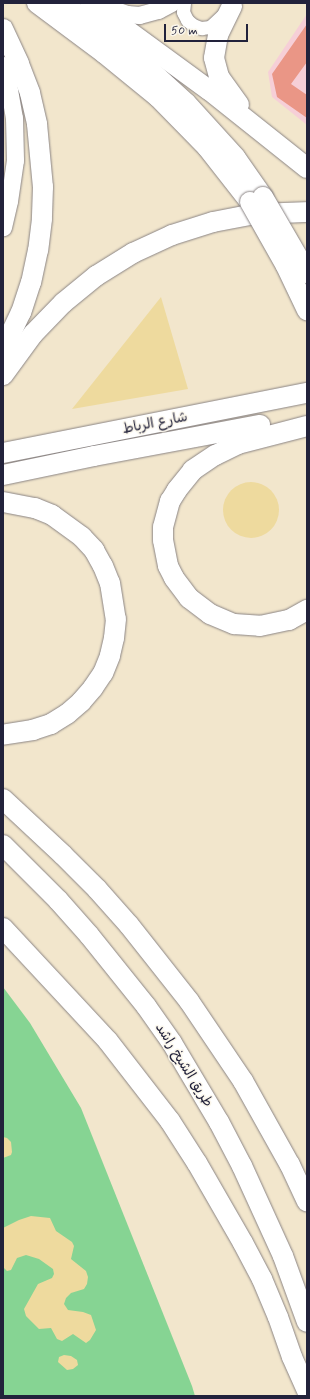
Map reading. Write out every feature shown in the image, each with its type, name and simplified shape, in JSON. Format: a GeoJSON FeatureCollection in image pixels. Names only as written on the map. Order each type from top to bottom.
{"type":"FeatureCollection","features":[{"type":"Feature","properties":{"kind":"highway"},"geometry":{"type":"LineString","coordinates":[[37,3],[104,53],[158,97],[256,199],[307,272]]}},
{"type":"Feature","properties":{"kind":"highway"},"geometry":{"type":"LineString","coordinates":[[62,3],[150,70],[186,103],[235,157],[307,310]]}},
{"type":"Feature","properties":{"kind":"highway"},"geometry":{"type":"LineString","coordinates":[[90,3],[209,90],[307,168]]}},
{"type":"Feature","properties":{"kind":"highway"},"geometry":{"type":"LineString","coordinates":[[233,4],[215,42],[215,68],[224,86],[259,130]]}},
{"type":"Feature","properties":{"kind":"highway"},"geometry":{"type":"LineString","coordinates":[[3,29],[30,93],[37,124],[44,187],[40,235],[31,282],[21,312],[3,350]]}},
{"type":"Feature","properties":{"kind":"highway"},"geometry":{"type":"LineString","coordinates":[[3,375],[33,334],[63,303],[96,276],[133,253],[172,235],[213,222],[255,214],[307,212]]}},
{"type":"Feature","properties":{"kind":"highway","name":"شارع الرباط"},"geometry":{"type":"LineString","coordinates":[[3,453],[307,393]]}},
{"type":"Feature","properties":{"kind":"highway","name":"شارع الرباط"},"geometry":{"type":"LineString","coordinates":[[3,475],[94,456],[307,417]]}},
{"type":"Feature","properties":{"kind":"highway"},"geometry":{"type":"LineString","coordinates":[[307,426],[238,444],[215,455],[194,470],[170,501],[163,527],[163,540],[168,566],[174,578],[190,598],[210,614],[234,624],[260,626],[289,620],[307,610]]}},
{"type":"Feature","properties":{"kind":"highway"},"geometry":{"type":"LineString","coordinates":[[3,502],[35,508],[52,515],[82,537],[94,550],[108,578],[114,601],[116,619],[111,650],[103,673],[81,702],[50,724],[34,730],[3,735]]}},
{"type":"Feature","properties":{"kind":"highway"},"geometry":{"type":"LineString","coordinates":[[3,799],[97,889],[142,941],[189,1001],[243,1081],[290,1165],[307,1201]]}},
{"type":"Feature","properties":{"kind":"highway","name":"طريق الشيخ راشد"},"geometry":{"type":"LineString","coordinates":[[3,846],[58,900],[89,935],[146,1006],[172,1043],[212,1109],[242,1166],[283,1256],[307,1322]]}},
{"type":"Feature","properties":{"kind":"highway"},"geometry":{"type":"LineString","coordinates":[[3,928],[108,1041],[170,1121],[243,1243],[278,1317],[292,1358],[307,1391]]}},
{"type":"Feature","properties":{"kind":"main road"},"geometry":{"type":"LineString","coordinates":[[95,3],[127,14],[139,15],[158,10],[171,3]]}},
{"type":"Feature","properties":{"kind":"main road"},"geometry":{"type":"LineString","coordinates":[[3,65],[14,118],[15,160],[9,201],[3,226]]}},
{"type":"Feature","properties":{"kind":"street"},"geometry":{"type":"LineString","coordinates":[[184,3],[184,12],[187,20],[202,28],[210,27],[233,4]]}},
{"type":"Feature","properties":{"kind":"shaded area"},"geometry":{"type":"Polygon","coordinates":[[[307,14],[307,125],[272,97],[268,72],[307,14]]]}},
{"type":"Feature","properties":{"kind":"green space"},"geometry":{"type":"Polygon","coordinates":[[[3,987],[30,1023],[81,1108],[195,1396],[3,1396],[3,987]]]}},
{"type":"Feature","properties":{"kind":"sand"},"geometry":{"type":"Polygon","coordinates":[[[161,297],[188,389],[72,409],[161,297]]]}},
{"type":"Feature","properties":{"kind":"sand"},"geometry":{"type":"Polygon","coordinates":[[[251,482],[262,484],[271,490],[277,499],[279,510],[277,521],[271,530],[262,536],[251,538],[240,536],[231,530],[225,521],[223,510],[225,499],[231,490],[240,484],[251,482]]]}},
{"type":"Feature","properties":{"kind":"sand"},"geometry":{"type":"Polygon","coordinates":[[[3,1137],[7,1138],[11,1142],[12,1152],[11,1155],[3,1158],[3,1137]]]}},
{"type":"Feature","properties":{"kind":"sand"},"geometry":{"type":"Polygon","coordinates":[[[31,1216],[50,1218],[56,1231],[72,1242],[74,1246],[71,1259],[86,1271],[88,1277],[87,1284],[84,1289],[71,1293],[66,1298],[64,1304],[68,1310],[83,1312],[91,1315],[96,1330],[90,1340],[86,1343],[73,1334],[62,1341],[57,1339],[51,1328],[39,1329],[26,1316],[24,1309],[38,1284],[52,1278],[54,1274],[53,1269],[39,1259],[26,1255],[17,1258],[11,1270],[7,1271],[3,1267],[3,1228],[31,1216]]]}},
{"type":"Feature","properties":{"kind":"sand"},"geometry":{"type":"Polygon","coordinates":[[[64,1355],[71,1356],[77,1360],[78,1365],[73,1369],[67,1370],[58,1362],[59,1357],[64,1355]]]}},
{"type":"Feature","properties":{"kind":"building"},"geometry":{"type":"Polygon","coordinates":[[[307,24],[307,62],[291,84],[307,95],[307,118],[277,97],[272,74],[307,24]]]}}]}
